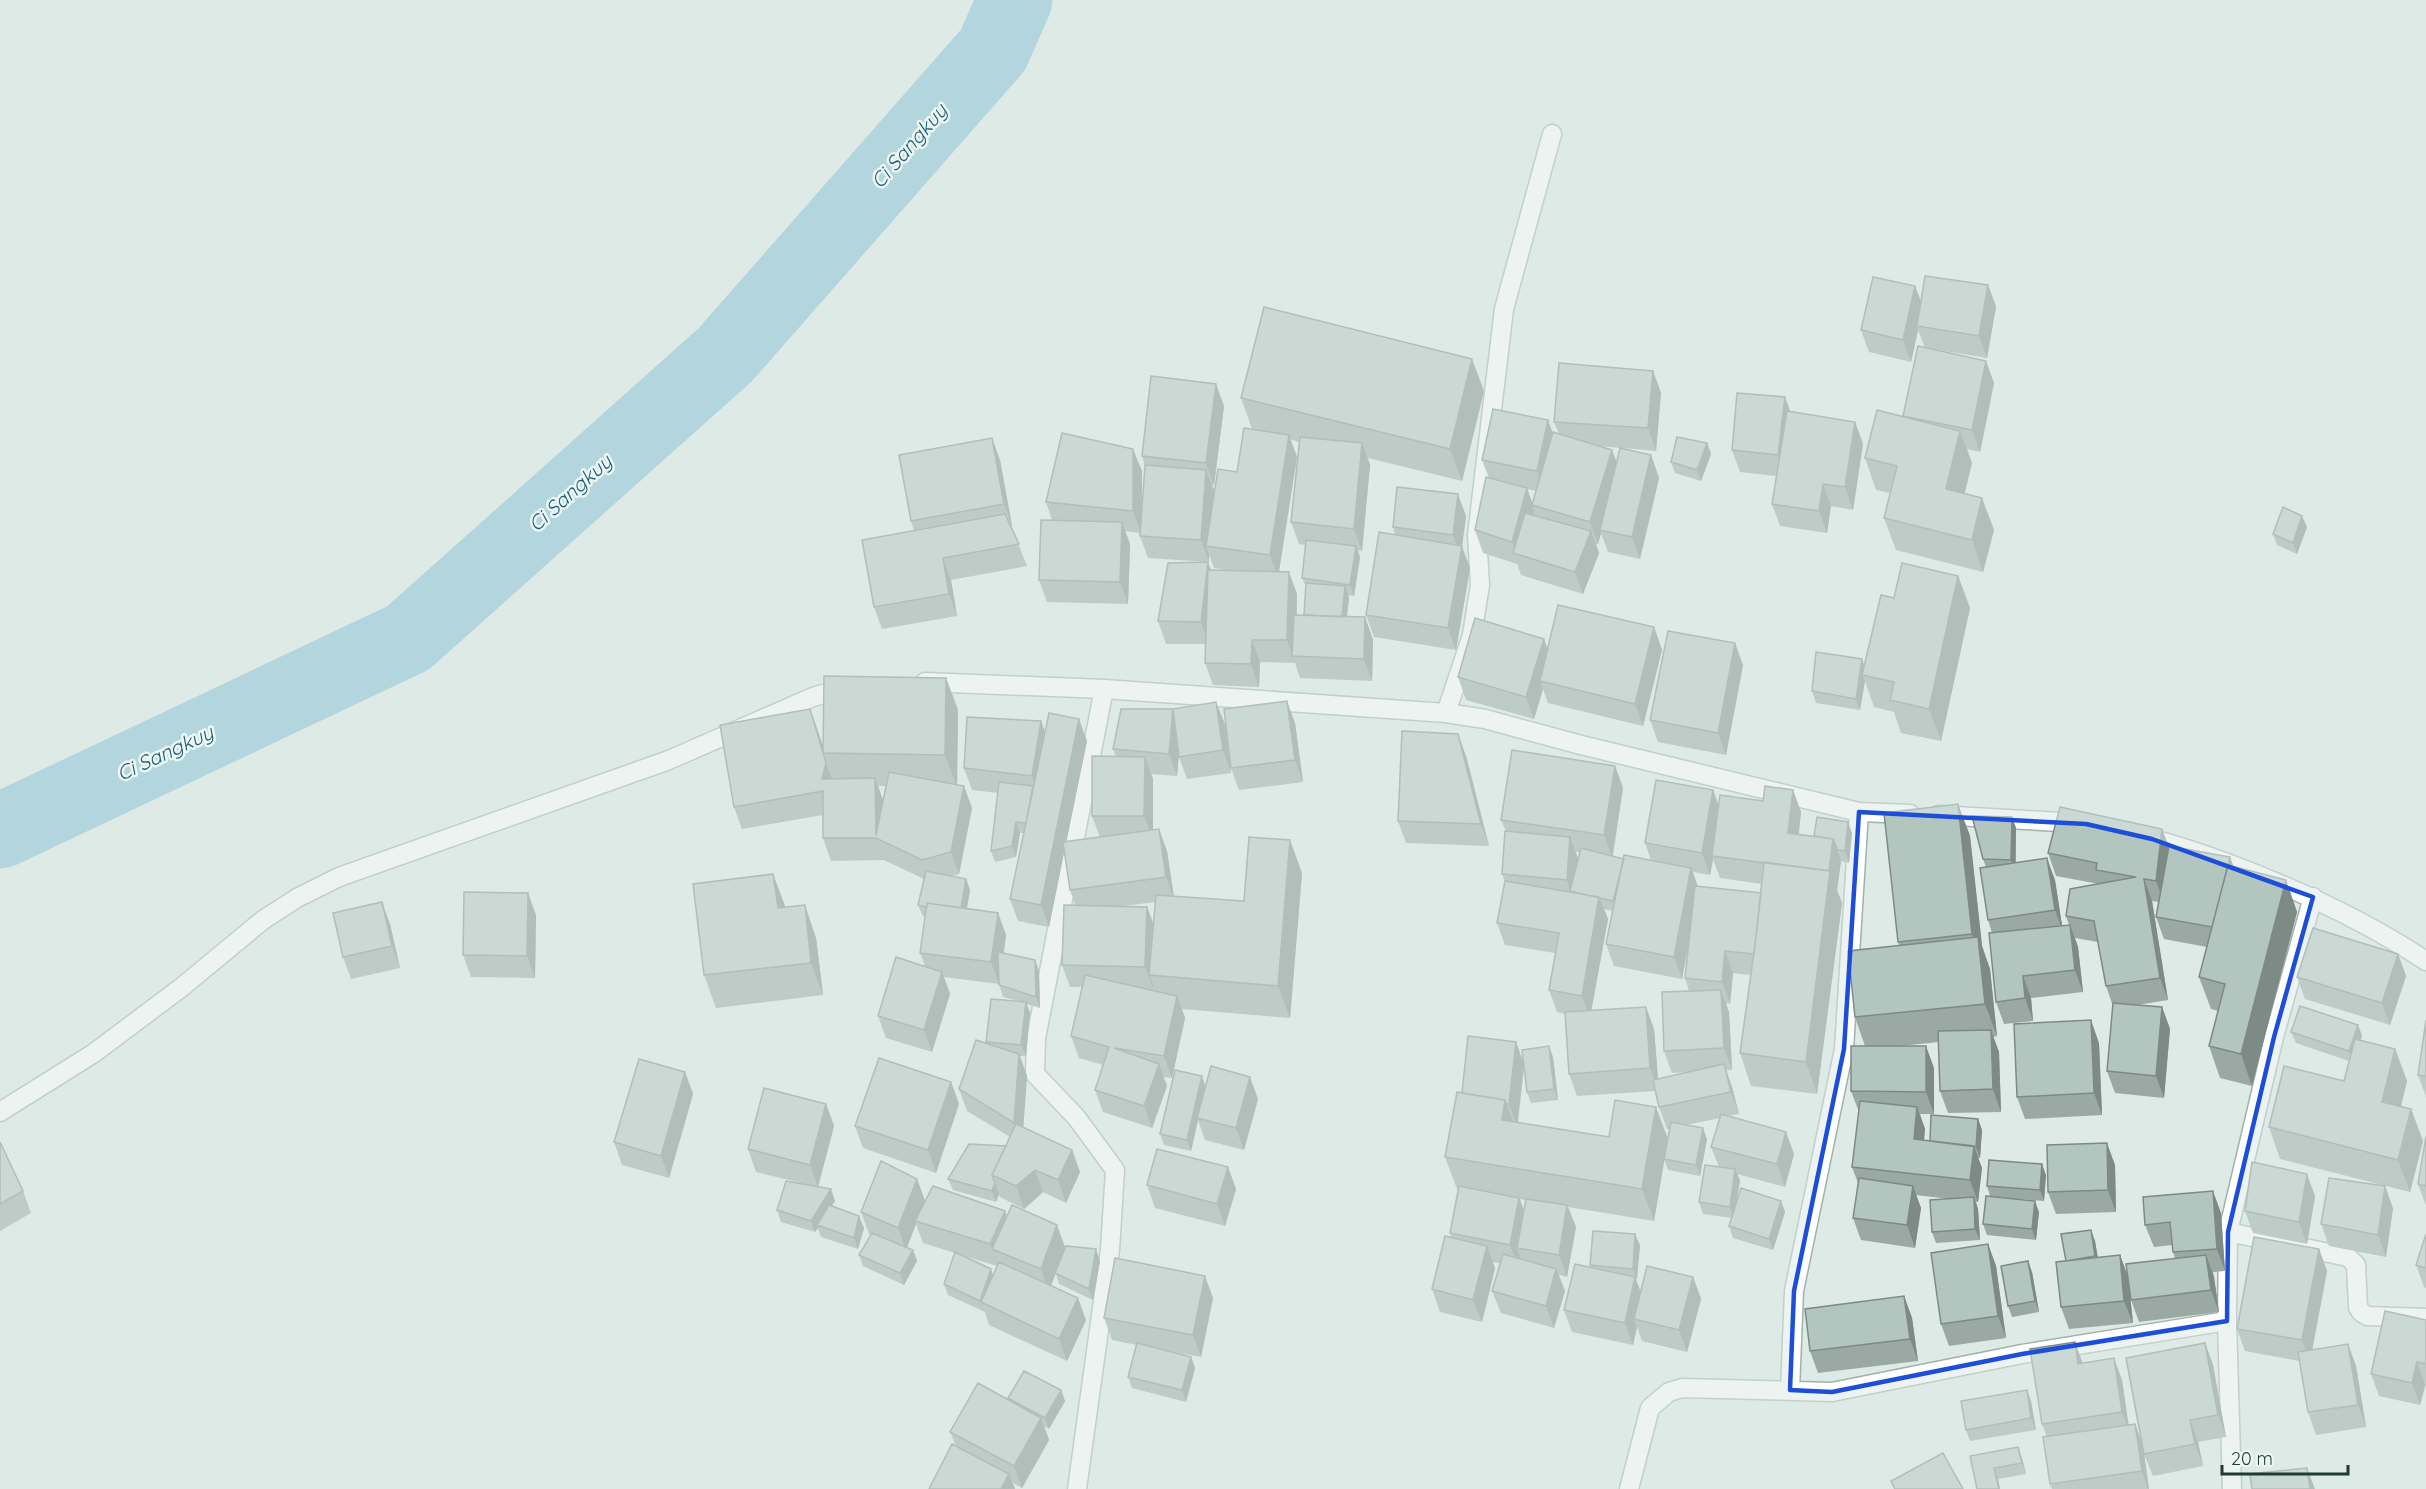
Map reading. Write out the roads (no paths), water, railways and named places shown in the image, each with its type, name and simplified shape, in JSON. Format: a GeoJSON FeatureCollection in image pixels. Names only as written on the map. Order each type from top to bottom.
{"type":"FeatureCollection","features":[{"type":"Feature","properties":{"kind":"street"},"geometry":{"type":"LineString","coordinates":[[1446,712],[1472,635],[1480,585],[1477,535],[1504,309],[1552,134]]}},
{"type":"Feature","properties":{"kind":"street"},"geometry":{"type":"LineString","coordinates":[[908,681],[1104,689],[1446,712],[1485,719],[1581,745],[1859,812],[2020,819],[2097,826]]}},
{"type":"Feature","properties":{"kind":"street"},"geometry":{"type":"LineString","coordinates":[[0,1112],[94,1053],[182,987],[263,920],[297,898],[339,877],[669,760],[813,697],[862,684]]}},
{"type":"Feature","properties":{"kind":"street"},"geometry":{"type":"LineString","coordinates":[[1077,1489],[1110,1250],[1115,1170],[1076,1117],[1035,1074],[1036,1038],[1104,689]]}},
{"type":"Feature","properties":{"kind":"street"},"geometry":{"type":"LineString","coordinates":[[1790,1390],[1794,1291],[1844,1049],[1859,812]]}},
{"type":"Feature","properties":{"kind":"street"},"geometry":{"type":"LineString","coordinates":[[2130,834],[2207,856],[2313,897],[2399,943],[2426,961]]}},
{"type":"Feature","properties":{"kind":"street"},"geometry":{"type":"LineString","coordinates":[[2232,1489],[2227,1321],[2228,1232],[2274,1037],[2313,897]]}},
{"type":"Feature","properties":{"kind":"street"},"geometry":{"type":"LineString","coordinates":[[2228,1232],[2348,1257],[2356,1265],[2361,1312],[2367,1316],[2426,1318]]}},
{"type":"Feature","properties":{"kind":"street"},"geometry":{"type":"LineString","coordinates":[[1629,1489],[1650,1408],[1669,1392],[1682,1388],[1832,1392],[2022,1354],[2227,1321]]}},
{"type":"Feature","properties":{"kind":"waterway","name":"Ci Sangkuy"},"geometry":{"type":"LineString","coordinates":[[0,831],[408,638],[725,355],[993,50],[1015,0]]}}]}
